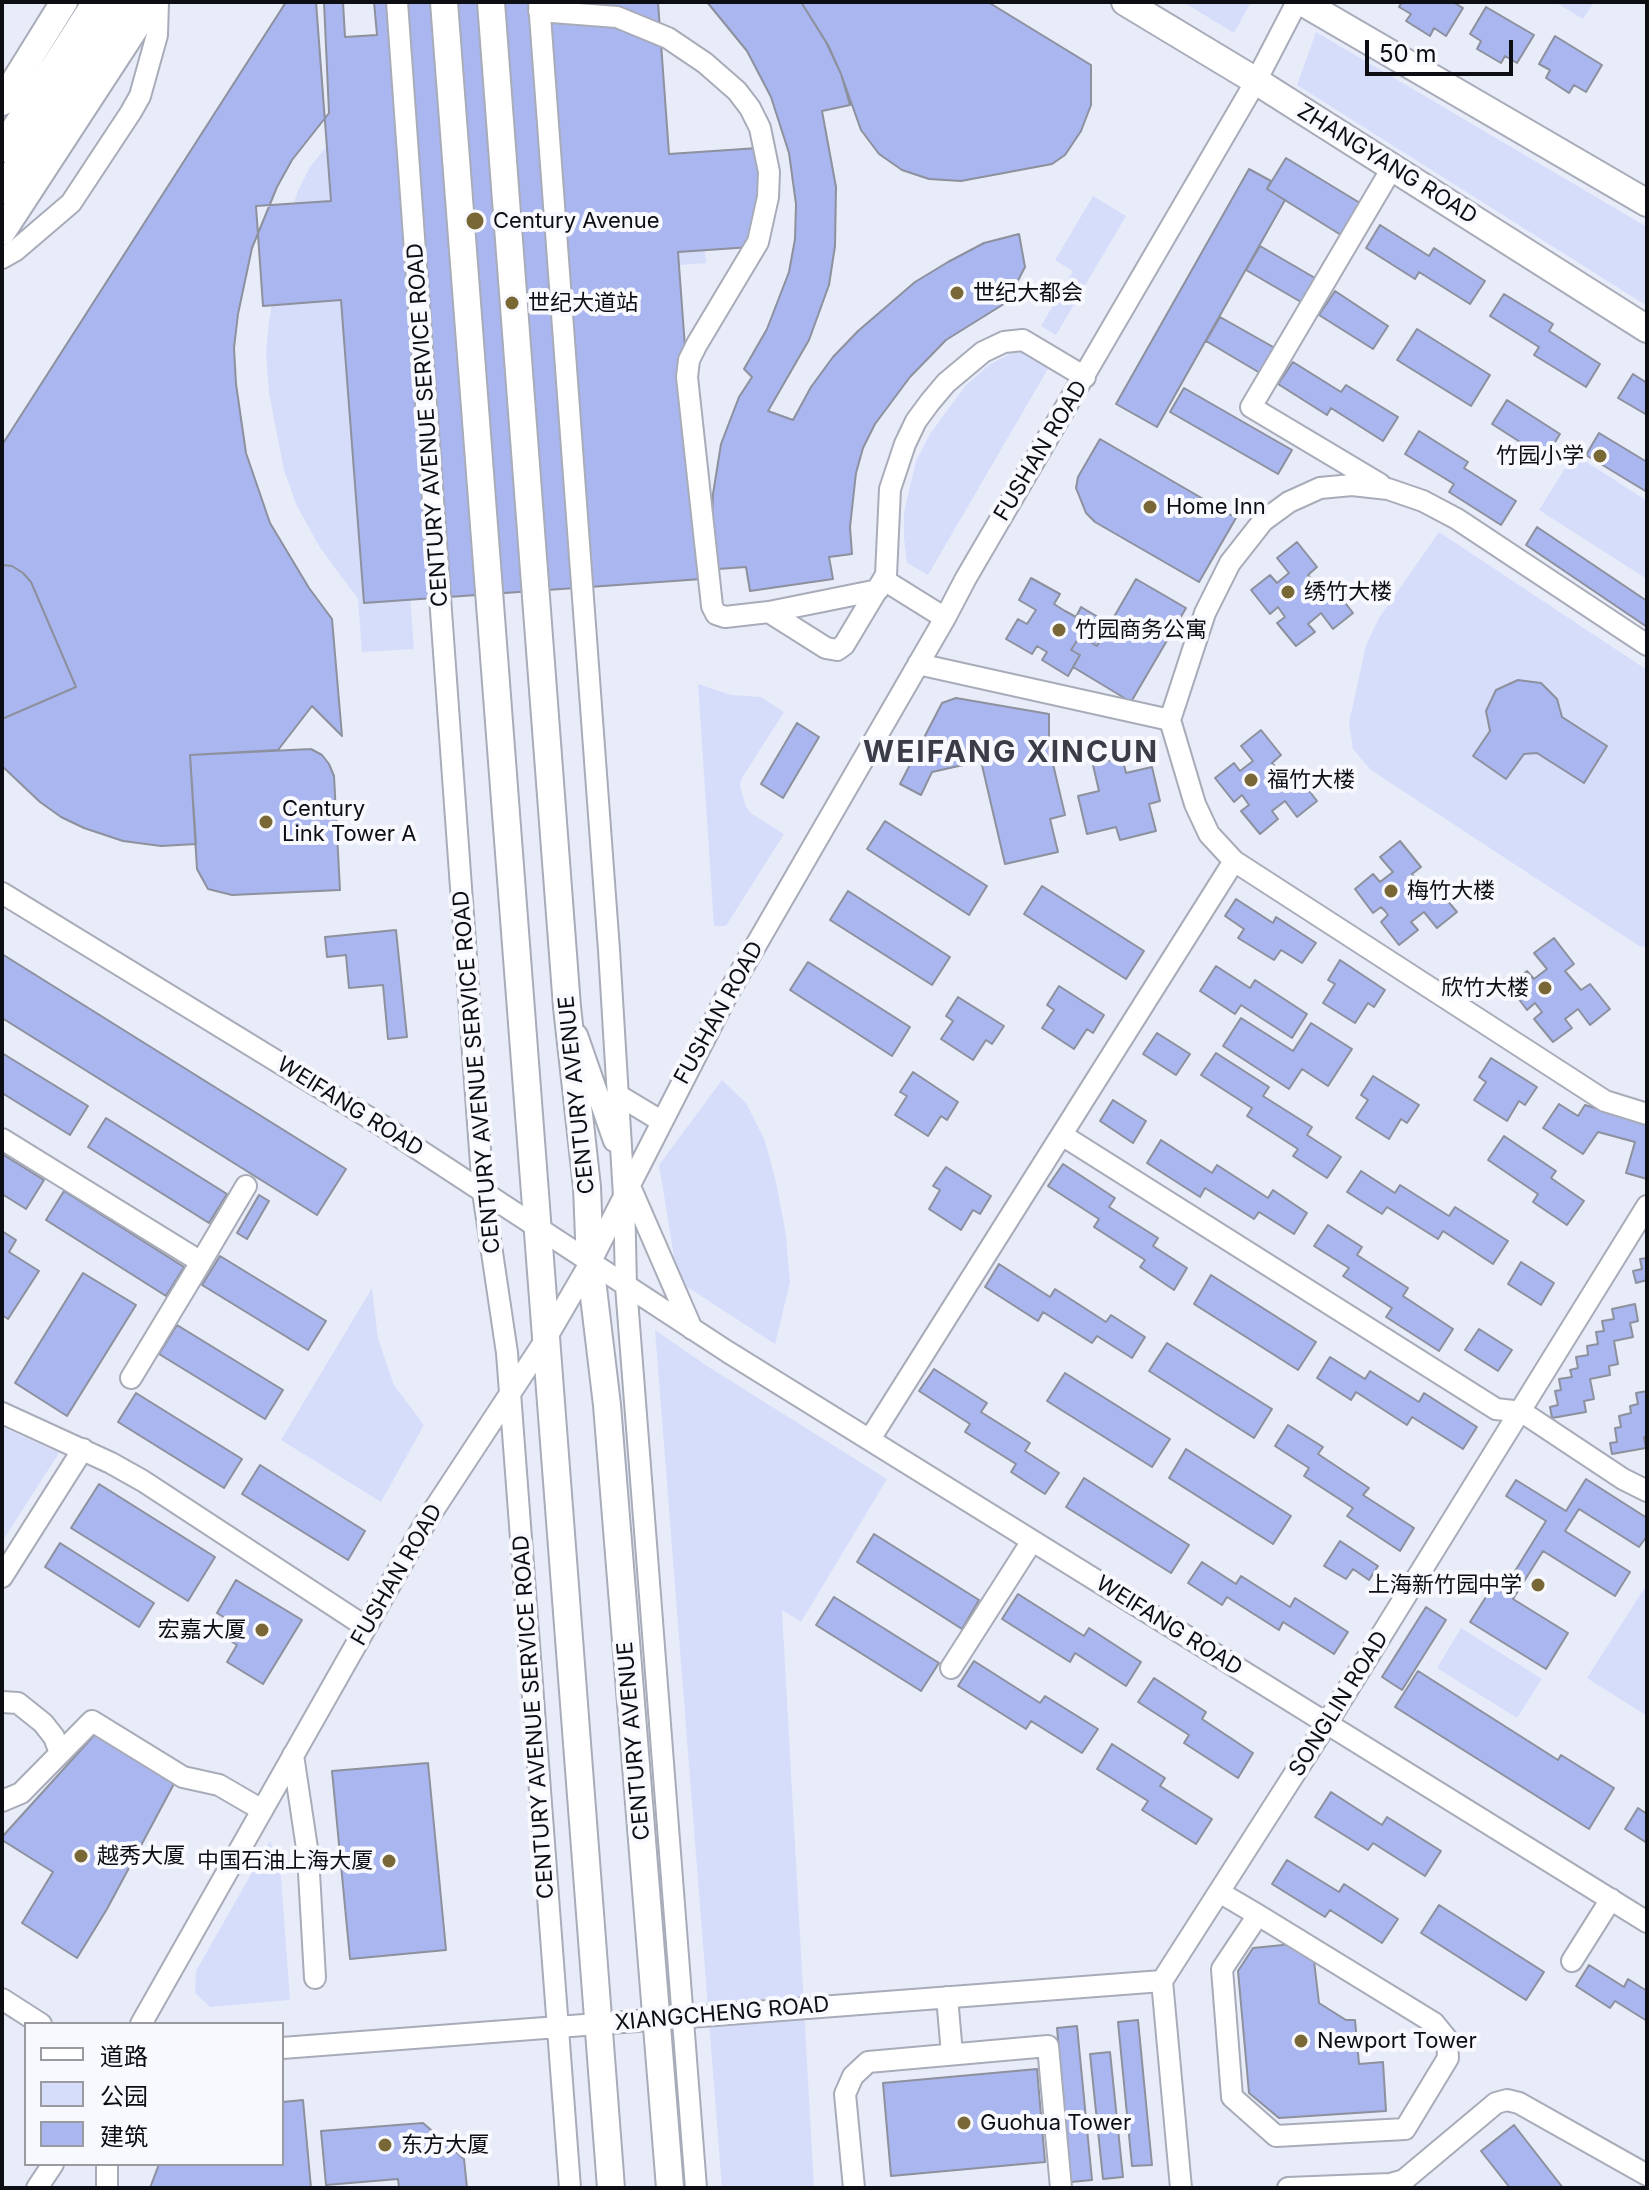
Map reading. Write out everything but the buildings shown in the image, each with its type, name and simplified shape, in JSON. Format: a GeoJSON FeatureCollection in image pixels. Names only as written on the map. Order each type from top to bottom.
{"type":"FeatureCollection","features":[{"type":"Feature","properties":{"kind":"main road"},"geometry":{"type":"LineString","coordinates":[[2,102],[64,2]]}},
{"type":"Feature","properties":{"kind":"main road"},"geometry":{"type":"LineString","coordinates":[[2,149],[96,2]]}},
{"type":"Feature","properties":{"kind":"main road"},"geometry":{"type":"LineString","coordinates":[[2,191],[123,2]]}},
{"type":"Feature","properties":{"kind":"main road"},"geometry":{"type":"LineString","coordinates":[[2,232],[155,2]]}},
{"type":"Feature","properties":{"kind":"main road","name":"CENTURY AVENUE"},"geometry":{"type":"LineString","coordinates":[[444,2],[611,2188]]}},
{"type":"Feature","properties":{"kind":"main road","name":"CENTURY AVENUE"},"geometry":{"type":"LineString","coordinates":[[491,2],[567,1007],[587,1187],[590,1263],[608,1418],[670,2188]]}},
{"type":"Feature","properties":{"kind":"main road","name":"ZHANGYANG ROAD"},"geometry":{"type":"LineString","coordinates":[[1125,2],[1256,81],[1647,329]]}},
{"type":"Feature","properties":{"kind":"main road"},"geometry":{"type":"LineString","coordinates":[[1300,2],[1647,203]]}},
{"type":"Feature","properties":{"kind":"street"},"geometry":{"type":"LineString","coordinates":[[2,258],[16,250],[71,203],[131,112],[140,96],[157,35],[155,2]]}},
{"type":"Feature","properties":{"kind":"street","name":"CENTURY AVENUE SERVICE ROAD"},"geometry":{"type":"LineString","coordinates":[[397,2],[483,1192],[507,1353],[570,2188]]}},
{"type":"Feature","properties":{"kind":"street","name":"FUSHAN ROAD"},"geometry":{"type":"LineString","coordinates":[[142,2022],[425,1523],[544,1342],[590,1263],[625,1182],[726,997],[1300,2]]}},
{"type":"Feature","properties":{"kind":"street"},"geometry":{"type":"LineString","coordinates":[[696,2188],[626,1286],[625,1182],[539,7],[617,17],[668,38],[705,63],[737,91],[760,128],[769,172],[767,207],[758,242],[697,344],[689,360],[687,377],[712,606],[716,614],[725,617],[769,612],[881,585],[945,618]]}},
{"type":"Feature","properties":{"kind":"street"},"geometry":{"type":"LineString","coordinates":[[1392,168],[1251,407],[1388,489],[1423,501],[1457,519],[1647,645]]}},
{"type":"Feature","properties":{"kind":"street"},"geometry":{"type":"LineString","coordinates":[[769,612],[826,648],[837,650],[844,645],[888,570],[890,489],[916,421],[946,383],[983,352],[1014,340],[1032,344],[1085,377]]}},
{"type":"Feature","properties":{"kind":"street"},"geometry":{"type":"LineString","coordinates":[[1388,489],[1352,485],[1320,488],[1289,502],[1263,521],[1230,563],[1205,613],[1170,720],[1195,804],[1209,834],[1234,861],[1605,1101],[1647,1114]]}},
{"type":"Feature","properties":{"kind":"street"},"geometry":{"type":"LineString","coordinates":[[918,664],[1170,720]]}},
{"type":"Feature","properties":{"kind":"street"},"geometry":{"type":"LineString","coordinates":[[870,1439],[1234,861]]}},
{"type":"Feature","properties":{"kind":"street","name":"WEIFANG ROAD"},"geometry":{"type":"LineString","coordinates":[[2,893],[381,1125],[692,1329],[1647,1922]]}},
{"type":"Feature","properties":{"kind":"street"},"geometry":{"type":"LineString","coordinates":[[567,1007],[625,1182],[692,1329]]}},
{"type":"Feature","properties":{"kind":"street"},"geometry":{"type":"LineString","coordinates":[[618,1095],[661,1121]]}},
{"type":"Feature","properties":{"kind":"street"},"geometry":{"type":"LineString","coordinates":[[1062,1135],[1496,1409],[1522,1412],[1623,1479],[1647,1491]]}},
{"type":"Feature","properties":{"kind":"street"},"geometry":{"type":"LineString","coordinates":[[2,1139],[201,1262]]}},
{"type":"Feature","properties":{"kind":"street"},"geometry":{"type":"LineString","coordinates":[[131,1378],[246,1186]]}},
{"type":"Feature","properties":{"kind":"street","name":"SONGLIN ROAD"},"geometry":{"type":"LineString","coordinates":[[1162,1981],[1522,1412],[1647,1206]]}},
{"type":"Feature","properties":{"kind":"street"},"geometry":{"type":"LineString","coordinates":[[2,1413],[83,1449],[143,1481],[366,1627]]}},
{"type":"Feature","properties":{"kind":"street"},"geometry":{"type":"LineString","coordinates":[[2,1577],[83,1449]]}},
{"type":"Feature","properties":{"kind":"street"},"geometry":{"type":"LineString","coordinates":[[951,1668],[1032,1541]]}},
{"type":"Feature","properties":{"kind":"street"},"geometry":{"type":"LineString","coordinates":[[2,1702],[18,1703],[43,1723],[54,1737],[60,1753]]}},
{"type":"Feature","properties":{"kind":"street"},"geometry":{"type":"LineString","coordinates":[[2,1801],[21,1793],[92,1721],[183,1777],[219,1785],[262,1810]]}},
{"type":"Feature","properties":{"kind":"street"},"geometry":{"type":"LineString","coordinates":[[293,1755],[308,1855],[315,1978]]}},
{"type":"Feature","properties":{"kind":"street"},"geometry":{"type":"LineString","coordinates":[[1219,1892],[1258,1915],[1434,2023],[1447,2039],[1448,2058],[1405,2129],[1276,2136],[1232,2097],[1222,1969],[1258,1915]]}},
{"type":"Feature","properties":{"kind":"street"},"geometry":{"type":"LineString","coordinates":[[1572,1961],[1611,1899]]}},
{"type":"Feature","properties":{"kind":"street"},"geometry":{"type":"LineString","coordinates":[[1162,1981],[1181,2188]]}},
{"type":"Feature","properties":{"kind":"street","name":"XIANGCHENG ROAD"},"geometry":{"type":"LineString","coordinates":[[284,2048],[1162,1981]]}},
{"type":"Feature","properties":{"kind":"street"},"geometry":{"type":"LineString","coordinates":[[947,1997],[952,2054]]}},
{"type":"Feature","properties":{"kind":"street"},"geometry":{"type":"LineString","coordinates":[[2,1999],[38,2022]]}},
{"type":"Feature","properties":{"kind":"street"},"geometry":{"type":"LineString","coordinates":[[854,2188],[845,2094],[853,2076],[868,2062],[1048,2046],[1061,2188]]}},
{"type":"Feature","properties":{"kind":"street"},"geometry":{"type":"LineString","coordinates":[[1288,2188],[1390,2184],[1404,2180],[1496,2103],[1507,2100],[1519,2103],[1647,2175]]}},
{"type":"Feature","properties":{"kind":"street"},"geometry":{"type":"LineString","coordinates":[[37,2188],[52,2166]]}},
{"type":"Feature","properties":{"kind":"street"},"geometry":{"type":"LineString","coordinates":[[107,2166],[107,2188]]}},
{"type":"Feature","properties":{"kind":"green space"},"geometry":{"type":"Polygon","coordinates":[[[1183,2],[1251,2],[1234,33],[1183,2]]]}},
{"type":"Feature","properties":{"kind":"green space"},"geometry":{"type":"Polygon","coordinates":[[[1555,2],[1594,2],[1583,19],[1555,2]]]}},
{"type":"Feature","properties":{"kind":"green space"},"geometry":{"type":"Polygon","coordinates":[[[1316,32],[1647,227],[1647,306],[1297,85],[1316,32]]]}},
{"type":"Feature","properties":{"kind":"green space"},"geometry":{"type":"Polygon","coordinates":[[[372,97],[414,649],[362,652],[358,599],[319,546],[296,504],[284,470],[269,393],[266,352],[288,219],[298,191],[310,167],[372,97]]]}},
{"type":"Feature","properties":{"kind":"green space"},"geometry":{"type":"Polygon","coordinates":[[[1093,196],[1126,216],[1056,335],[1041,326],[1073,271],[1055,260],[1093,196]]]}},
{"type":"Feature","properties":{"kind":"green space"},"geometry":{"type":"Polygon","coordinates":[[[703,229],[706,263],[640,268],[703,229]]]}},
{"type":"Feature","properties":{"kind":"green space"},"geometry":{"type":"Polygon","coordinates":[[[1019,349],[1049,367],[928,575],[907,563],[904,538],[904,512],[916,461],[930,434],[966,385],[989,365],[1019,349]]]}},
{"type":"Feature","properties":{"kind":"green space"},"geometry":{"type":"Polygon","coordinates":[[[1574,454],[1647,501],[1647,579],[1539,510],[1574,454]]]}},
{"type":"Feature","properties":{"kind":"green space"},"geometry":{"type":"Polygon","coordinates":[[[1439,532],[1647,670],[1647,947],[1639,946],[1371,770],[1353,749],[1349,723],[1366,645],[1379,618],[1439,532]]]}},
{"type":"Feature","properties":{"kind":"green space"},"geometry":{"type":"Polygon","coordinates":[[[698,684],[731,695],[761,697],[784,712],[740,785],[746,807],[752,814],[784,834],[726,926],[714,926],[698,684]]]}},
{"type":"Feature","properties":{"kind":"green space"},"geometry":{"type":"Polygon","coordinates":[[[722,1080],[746,1103],[765,1141],[776,1182],[786,1235],[790,1282],[775,1344],[678,1281],[659,1165],[722,1080]]]}},
{"type":"Feature","properties":{"kind":"green space"},"geometry":{"type":"Polygon","coordinates":[[[372,1288],[378,1339],[394,1385],[424,1425],[381,1502],[281,1440],[372,1288]]]}},
{"type":"Feature","properties":{"kind":"green space"},"geometry":{"type":"Polygon","coordinates":[[[655,1330],[887,1479],[801,1622],[782,1610],[814,2188],[722,2188],[655,1330]]]}},
{"type":"Feature","properties":{"kind":"green space"},"geometry":{"type":"Polygon","coordinates":[[[2,1427],[59,1453],[2,1542],[2,1427]]]}},
{"type":"Feature","properties":{"kind":"green space"},"geometry":{"type":"Polygon","coordinates":[[[1647,1584],[1647,1716],[1587,1678],[1647,1584]]]}},
{"type":"Feature","properties":{"kind":"green space"},"geometry":{"type":"Polygon","coordinates":[[[1461,1628],[1542,1679],[1517,1718],[1437,1668],[1461,1628]]]}},
{"type":"Feature","properties":{"kind":"green space"},"geometry":{"type":"Polygon","coordinates":[[[270,1841],[281,1877],[290,2000],[210,2007],[195,1993],[196,1971],[270,1841]]]}},
{"type":"Feature","properties":{"kind":"place","name":"Century Avenue"},"geometry":{"type":"Point","coordinates":[475,221]}},
{"type":"Feature","properties":{"kind":"place","name":"世纪大都会"},"geometry":{"type":"Point","coordinates":[957,293]}},
{"type":"Feature","properties":{"kind":"place","name":"世纪大道站"},"geometry":{"type":"Point","coordinates":[512,303]}},
{"type":"Feature","properties":{"kind":"place","name":"竹园小学"},"geometry":{"type":"Point","coordinates":[1600,456]}},
{"type":"Feature","properties":{"kind":"place","name":"Home Inn"},"geometry":{"type":"Point","coordinates":[1150,507]}},
{"type":"Feature","properties":{"kind":"place","name":"绣竹大楼"},"geometry":{"type":"Point","coordinates":[1288,592]}},
{"type":"Feature","properties":{"kind":"place","name":"竹园商务公寓"},"geometry":{"type":"Point","coordinates":[1059,630]}},
{"type":"Feature","properties":{"kind":"place","name":"福竹大楼"},"geometry":{"type":"Point","coordinates":[1251,780]}},
{"type":"Feature","properties":{"kind":"place","name":"Century Link Tower A"},"geometry":{"type":"Point","coordinates":[266,822]}},
{"type":"Feature","properties":{"kind":"place","name":"梅竹大楼"},"geometry":{"type":"Point","coordinates":[1391,891]}},
{"type":"Feature","properties":{"kind":"place","name":"欣竹大楼"},"geometry":{"type":"Point","coordinates":[1545,988]}},
{"type":"Feature","properties":{"kind":"place","name":"上海新竹园中学"},"geometry":{"type":"Point","coordinates":[1538,1585]}},
{"type":"Feature","properties":{"kind":"place","name":"宏嘉大厦"},"geometry":{"type":"Point","coordinates":[262,1630]}},
{"type":"Feature","properties":{"kind":"place","name":"越秀大厦"},"geometry":{"type":"Point","coordinates":[81,1856]}},
{"type":"Feature","properties":{"kind":"place","name":"中国石油上海大厦"},"geometry":{"type":"Point","coordinates":[389,1861]}},
{"type":"Feature","properties":{"kind":"place","name":"Newport Tower"},"geometry":{"type":"Point","coordinates":[1301,2041]}},
{"type":"Feature","properties":{"kind":"place","name":"Guohua Tower"},"geometry":{"type":"Point","coordinates":[964,2123]}},
{"type":"Feature","properties":{"kind":"place","name":"东方大厦"},"geometry":{"type":"Point","coordinates":[385,2145]}},
{"type":"Feature","properties":{"kind":"district","name":"WEIFANG XINCUN"},"geometry":{"type":"Point","coordinates":[1011,753]}}]}
